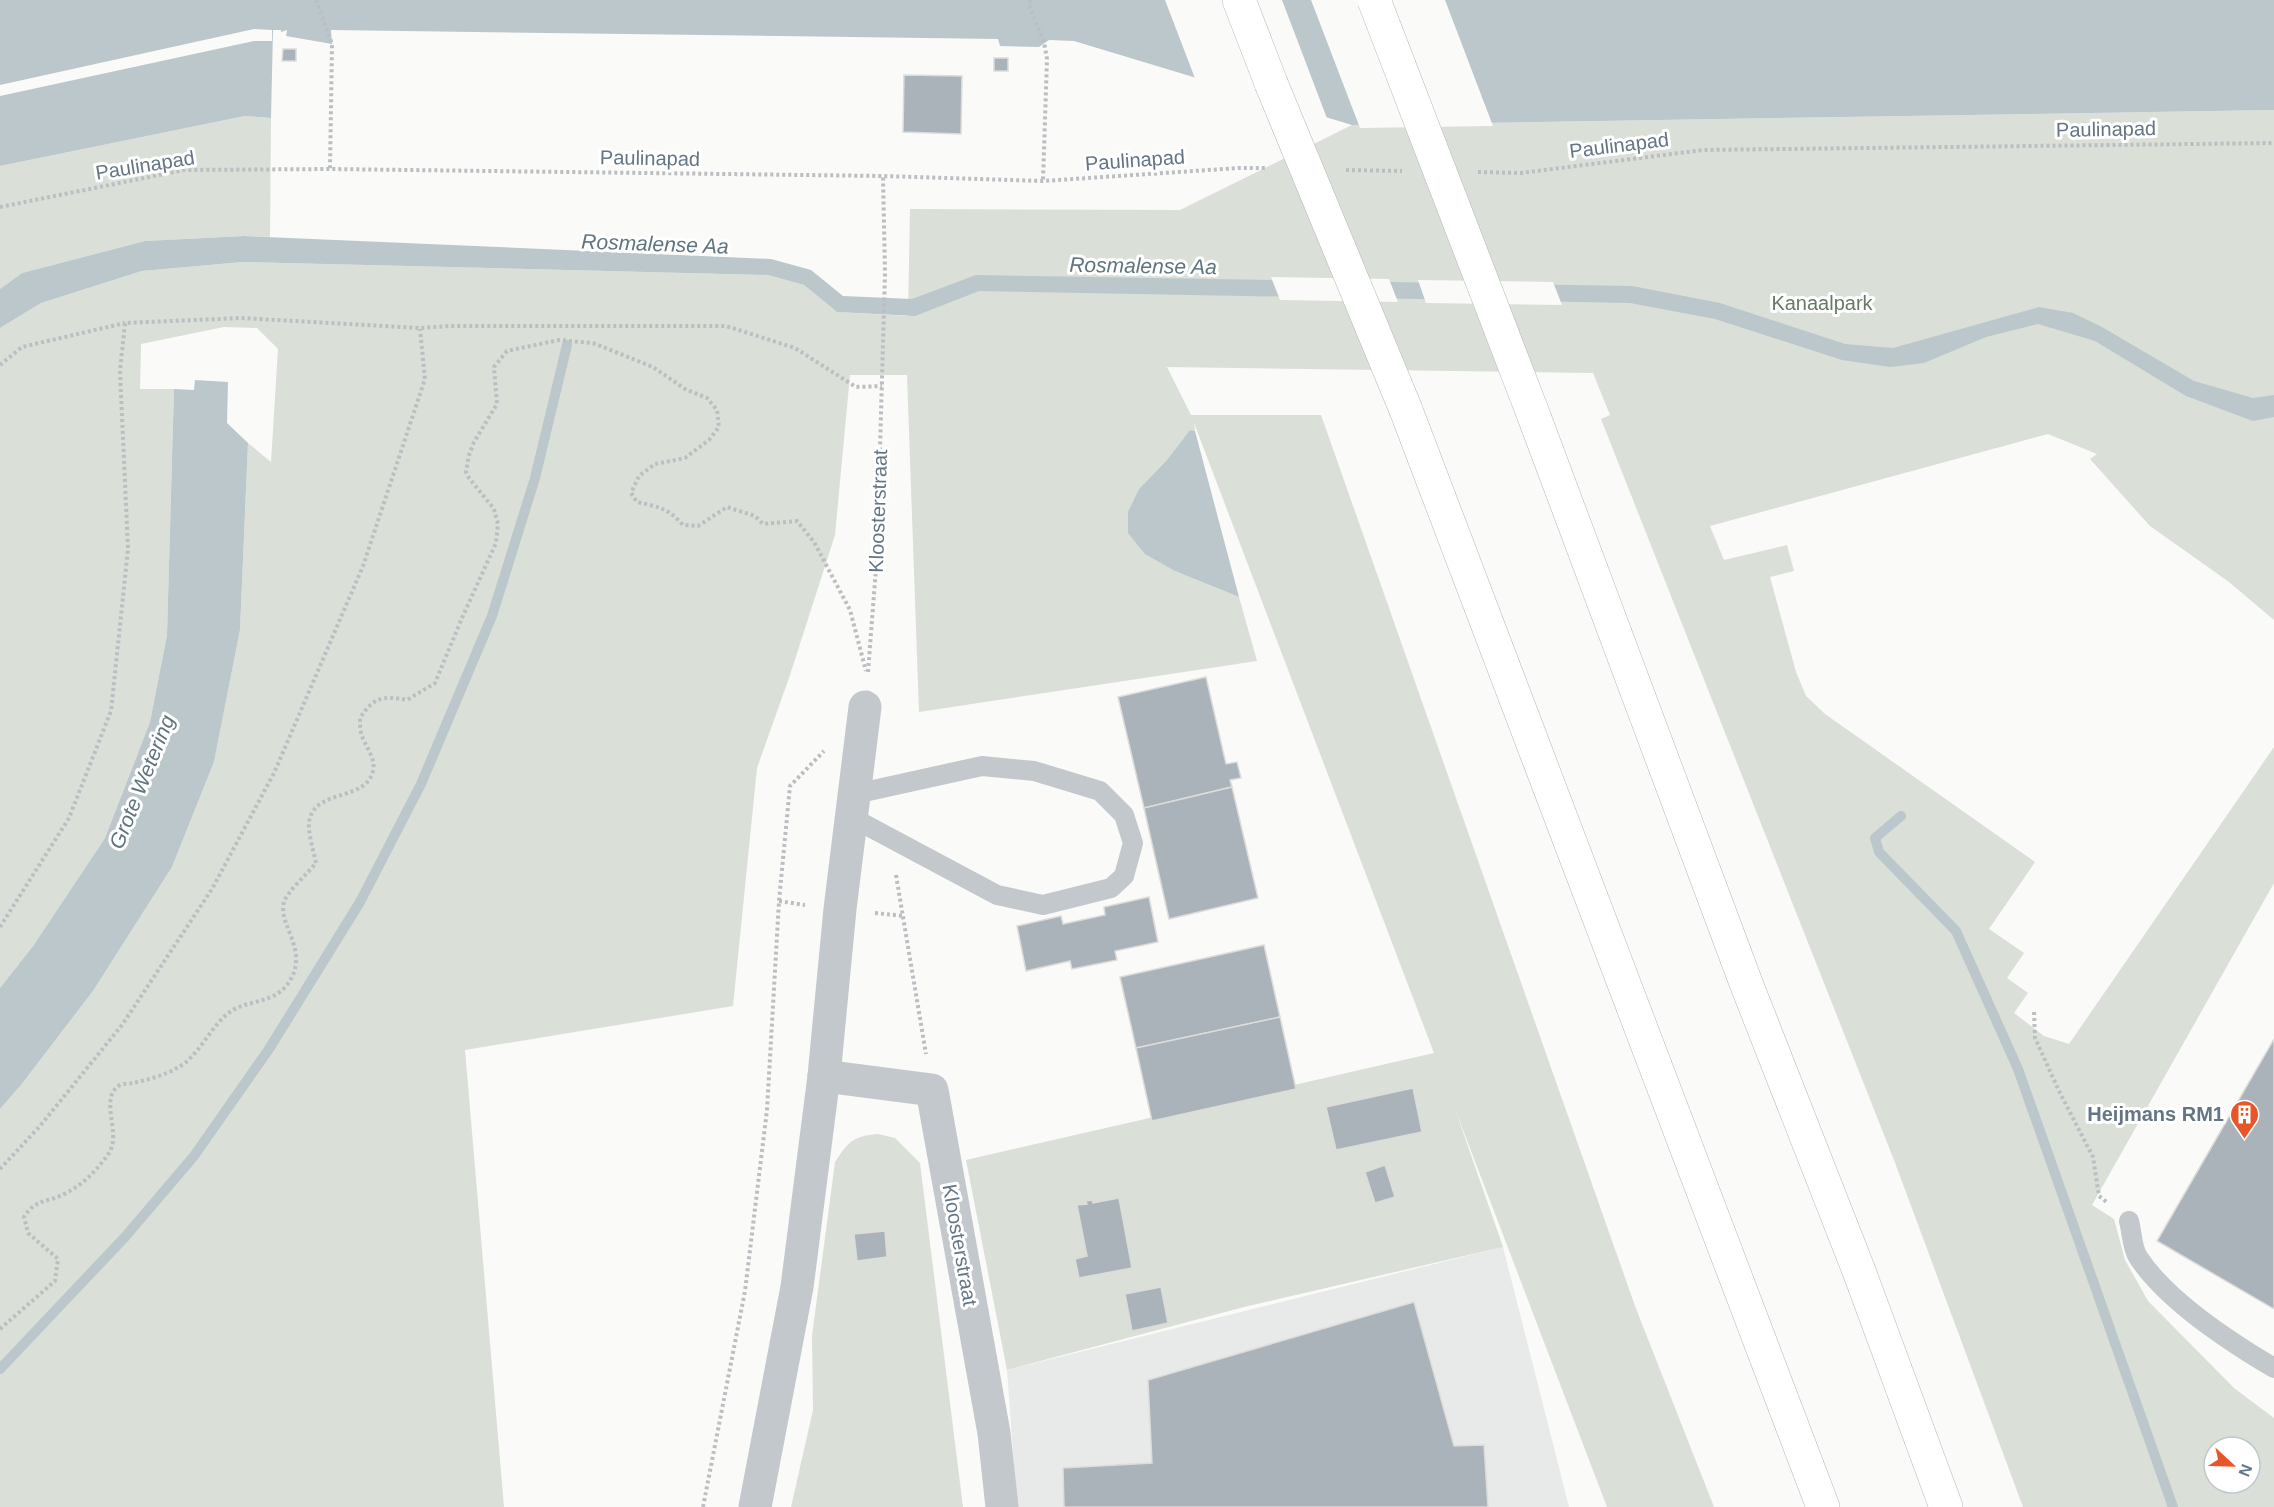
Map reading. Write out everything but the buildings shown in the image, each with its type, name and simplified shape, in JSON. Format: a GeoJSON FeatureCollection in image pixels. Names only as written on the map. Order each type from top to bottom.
{"type":"FeatureCollection","features":[{"type":"Feature","properties":{"kind":"highway"},"geometry":{"type":"LineString","coordinates":[[1239,0],[1406,410],[1823,1507]]}},
{"type":"Feature","properties":{"kind":"highway"},"geometry":{"type":"LineString","coordinates":[[1374,0],[1532,411],[1746,983],[1859,1271],[1946,1507]]}},
{"type":"Feature","properties":{"kind":"street"},"geometry":{"type":"LineString","coordinates":[[755,1507],[797,1287],[824,1076],[866,692]]}},
{"type":"Feature","properties":{"kind":"street"},"geometry":{"type":"LineString","coordinates":[[824,1076],[932,1090]]}},
{"type":"Feature","properties":{"kind":"street","name":"Kloosterstraat"},"geometry":{"type":"LineString","coordinates":[[932,1090],[994,1433],[1002,1507]]}},
{"type":"Feature","properties":{"kind":"lane"},"geometry":{"type":"LineString","coordinates":[[982,766],[1034,771],[1100,791],[1124,815],[1133,843],[1124,876],[1111,888],[1042,905],[997,895],[853,806],[982,766]]}},
{"type":"Feature","properties":{"kind":"lane"},"geometry":{"type":"LineString","coordinates":[[2129,1221],[2136,1255],[2162,1287],[2234,1344],[2274,1368]]}},
{"type":"Feature","properties":{"kind":"path"},"geometry":{"type":"LineString","coordinates":[[316,0],[332,44],[330,169]]}},
{"type":"Feature","properties":{"kind":"path"},"geometry":{"type":"LineString","coordinates":[[1031,0],[1029,4],[1044,42],[1047,59],[1043,181]]}},
{"type":"Feature","properties":{"kind":"path","name":"Paulinapad"},"geometry":{"type":"LineString","coordinates":[[1474,172],[1521,172],[1703,150],[2274,143]]}},
{"type":"Feature","properties":{"kind":"path","name":"Paulinapad"},"geometry":{"type":"LineString","coordinates":[[0,207],[184,170],[330,169],[883,176],[1043,181],[1239,168],[1275,168]]}},
{"type":"Feature","properties":{"kind":"path"},"geometry":{"type":"LineString","coordinates":[[1345,170],[1404,171]]}},
{"type":"Feature","properties":{"kind":"path","name":"Kloosterstraat"},"geometry":{"type":"LineString","coordinates":[[866,692],[877,555],[885,273],[883,176]]}},
{"type":"Feature","properties":{"kind":"path"},"geometry":{"type":"LineString","coordinates":[[0,365],[22,347],[125,323],[241,318],[420,328],[449,326],[726,326],[795,348],[856,387],[882,386]]}},
{"type":"Feature","properties":{"kind":"path"},"geometry":{"type":"LineString","coordinates":[[0,927],[69,818],[111,711],[128,549],[120,371],[125,323]]}},
{"type":"Feature","properties":{"kind":"path"},"geometry":{"type":"LineString","coordinates":[[0,1169],[40,1126],[122,1024],[212,889],[274,773],[363,566],[421,390],[424,379],[420,328]]}},
{"type":"Feature","properties":{"kind":"path"},"geometry":{"type":"LineString","coordinates":[[0,1329],[55,1281],[58,1259],[28,1233],[24,1217],[34,1204],[69,1192],[98,1168],[111,1149],[115,1129],[109,1104],[113,1092],[121,1084],[133,1083],[178,1068],[201,1046],[233,1009],[274,996],[286,986],[294,970],[296,957],[294,942],[283,911],[285,900],[316,863],[309,819],[314,809],[324,802],[359,789],[368,782],[374,761],[362,736],[360,718],[368,705],[381,698],[394,697],[406,700],[435,684],[496,543],[498,524],[494,509],[466,472],[474,442],[497,404],[494,367],[507,351],[559,340],[593,343],[653,367],[685,389],[707,398],[717,410],[718,427],[709,440],[686,458],[655,464],[639,476],[631,493],[637,502],[662,507],[672,513],[683,525],[698,526],[727,507],[755,516],[763,524],[797,521],[814,542],[850,610],[866,692]]}},
{"type":"Feature","properties":{"kind":"path"},"geometry":{"type":"LineString","coordinates":[[703,1507],[745,1291],[767,1110],[779,902],[790,786],[828,747]]}},
{"type":"Feature","properties":{"kind":"path"},"geometry":{"type":"LineString","coordinates":[[904,916],[932,1090]]}},
{"type":"Feature","properties":{"kind":"path"},"geometry":{"type":"LineString","coordinates":[[2034,1012],[2035,1038],[2093,1157],[2099,1196],[2129,1221]]}},
{"type":"Feature","properties":{"kind":"shaded area"},"geometry":{"type":"Polygon","coordinates":[[[1503,1247],[1569,1507],[1017,1507],[1007,1370],[1503,1247]]]}},
{"type":"Feature","properties":{"kind":"green space","name":"Kanaalpark"},"geometry":{"type":"Polygon","coordinates":[[[2274,110],[2274,620],[2229,582],[2150,526],[2090,459],[2097,454],[2048,434],[1710,526],[1724,560],[1787,545],[1794,571],[1770,577],[1796,672],[1806,696],[1825,714],[2035,862],[1989,929],[2024,953],[2007,978],[2028,993],[2014,1013],[2044,1036],[2069,1044],[2274,747],[2274,883],[2092,1205],[2114,1219],[2125,1260],[2148,1301],[2234,1388],[2274,1418],[2274,1507],[2023,1507],[1894,1160],[1601,419],[1610,415],[1593,373],[1167,367],[1191,415],[1321,415],[1635,1306],[1714,1507],[1607,1507],[1455,1109],[1503,1247],[1248,1306],[1007,1370],[966,1160],[1434,1053],[1194,423],[1195,431],[1190,430],[1166,461],[1139,489],[1175,571],[1239,597],[1257,661],[919,712],[907,375],[850,375],[835,535],[757,768],[733,1006],[465,1050],[504,1507],[0,1507],[0,1109],[93,991],[172,867],[214,762],[240,630],[248,443],[271,462],[278,349],[257,328],[224,327],[141,344],[140,389],[174,389],[167,635],[150,722],[105,838],[33,946],[0,988],[0,328],[41,303],[142,271],[243,262],[768,275],[804,285],[837,312],[908,316],[910,209],[1180,210],[1352,125],[2274,110]]]}},
{"type":"Feature","properties":{"kind":"green space"},"geometry":{"type":"Polygon","coordinates":[[[245,116],[271,118],[270,237],[244,236],[145,241],[22,273],[0,289],[0,166],[245,116]]]}},
{"type":"Feature","properties":{"kind":"green space"},"geometry":{"type":"Polygon","coordinates":[[[878,1134],[895,1138],[920,1163],[963,1507],[791,1507],[813,1410],[812,1336],[835,1162],[852,1141],[863,1136],[878,1134]]]}},
{"type":"Feature","properties":{"kind":"water"},"geometry":{"type":"Polygon","coordinates":[[[0,0],[2274,0],[2274,110],[1352,125],[1074,41],[1049,40],[1039,47],[1000,46],[998,39],[331,30],[332,44],[286,36],[287,30],[281,32],[281,30],[273,30],[271,118],[245,116],[0,166],[0,0]]]}},
{"type":"Feature","properties":{"kind":"water"},"geometry":{"type":"Polygon","coordinates":[[[244,236],[771,259],[811,270],[843,296],[912,299],[976,275],[1632,286],[1720,303],[1845,344],[1893,348],[2039,307],[2073,313],[2102,327],[2194,381],[2253,398],[2274,395],[2274,417],[2253,421],[2186,396],[2095,341],[2038,324],[1986,337],[1924,363],[1890,367],[1842,360],[1715,319],[1630,303],[979,291],[915,316],[837,312],[804,285],[768,275],[243,262],[142,271],[41,303],[0,328],[0,289],[22,273],[145,241],[244,236]]]}},
{"type":"Feature","properties":{"kind":"water","name":"Grote Wetering"},"geometry":{"type":"Polygon","coordinates":[[[195,380],[228,382],[227,423],[248,443],[240,630],[214,762],[172,867],[93,991],[0,1109],[0,988],[33,946],[105,838],[150,722],[167,635],[174,389],[194,390],[195,380]]]}},
{"type":"Feature","properties":{"kind":"water"},"geometry":{"type":"Polygon","coordinates":[[[1190,430],[1195,431],[1239,597],[1175,571],[1145,554],[1128,533],[1128,512],[1139,489],[1166,461],[1190,430]]]}},
{"type":"Feature","properties":{"kind":"pier"},"geometry":{"type":"Polygon","coordinates":[[[1165,0],[1282,0],[1328,121],[1196,81],[1165,0]]]}},
{"type":"Feature","properties":{"kind":"pier"},"geometry":{"type":"Polygon","coordinates":[[[1311,0],[1445,0],[1493,126],[1360,128],[1311,0]]]}},
{"type":"Feature","properties":{"kind":"pier"},"geometry":{"type":"Polygon","coordinates":[[[254,29],[272,30],[272,41],[254,41],[0,96],[0,85],[254,29]]]}},
{"type":"Feature","properties":{"kind":"pier"},"geometry":{"type":"Polygon","coordinates":[[[1271,277],[1389,279],[1398,302],[1280,300],[1271,277]]]}},
{"type":"Feature","properties":{"kind":"pier"},"geometry":{"type":"Polygon","coordinates":[[[1418,280],[1553,282],[1562,305],[1426,303],[1418,280]]]}},
{"type":"Feature","properties":{"kind":"waterway"},"geometry":{"type":"LineString","coordinates":[[0,1369],[125,1237],[194,1156],[269,1049],[360,902],[421,784],[492,616],[535,478],[567,345]]}},
{"type":"Feature","properties":{"kind":"waterway"},"geometry":{"type":"LineString","coordinates":[[1901,816],[1875,838],[1879,852],[1956,931],[2018,1069],[2173,1507]]}},
{"type":"Feature","properties":{"kind":"place","name":"Heijmans RM1"},"geometry":{"type":"Point","coordinates":[2245,1140]}},
{"type":"Feature","properties":{"kind":"water label","name":"Rosmalense Aa"},"geometry":{"type":"Point","coordinates":[655,244]}},
{"type":"Feature","properties":{"kind":"water label","name":"Rosmalense Aa"},"geometry":{"type":"Point","coordinates":[1143,266]}}]}
